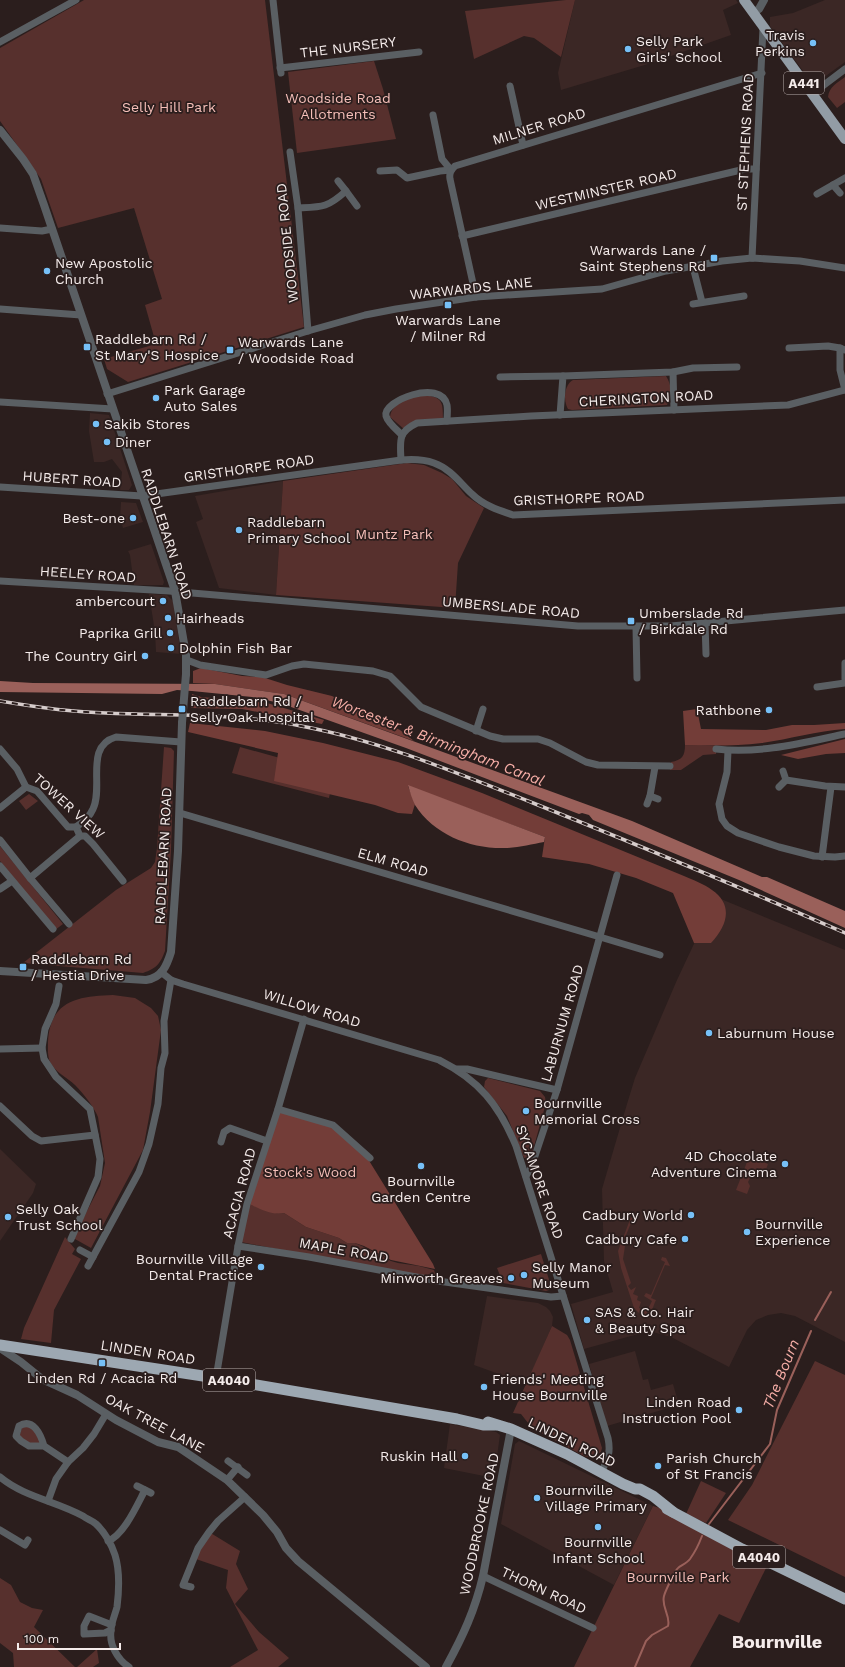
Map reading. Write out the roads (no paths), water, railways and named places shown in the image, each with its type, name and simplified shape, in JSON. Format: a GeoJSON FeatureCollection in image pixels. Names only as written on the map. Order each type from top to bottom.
{"type":"FeatureCollection","features":[{"type":"Feature","properties":{"kind":"highway","name":"LINDEN ROAD"},"geometry":{"type":"LineString","coordinates":[[0,1345],[216,1378],[457,1419],[482,1420],[495,1425],[511,1428],[635,1489],[637,1492],[742,1549],[845,1599]]}},
{"type":"Feature","properties":{"kind":"main road","name":"A441"},"geometry":{"type":"LineString","coordinates":[[744,0],[845,139]]}},
{"type":"Feature","properties":{"kind":"street"},"geometry":{"type":"LineString","coordinates":[[0,42],[76,0]]}},
{"type":"Feature","properties":{"kind":"street","name":"THE NURSERY"},"geometry":{"type":"LineString","coordinates":[[273,0],[281,71],[419,52]]}},
{"type":"Feature","properties":{"kind":"street"},"geometry":{"type":"LineString","coordinates":[[753,13],[759,8],[764,0]]}},
{"type":"Feature","properties":{"kind":"street","name":"ST STEPHENS ROAD"},"geometry":{"type":"LineString","coordinates":[[752,258],[763,27]]}},
{"type":"Feature","properties":{"kind":"street"},"geometry":{"type":"LineString","coordinates":[[812,94],[845,69]]}},
{"type":"Feature","properties":{"kind":"street","name":"MILNER ROAD"},"geometry":{"type":"LineString","coordinates":[[380,171],[397,170],[407,178],[451,170],[455,166],[522,145],[762,73]]}},
{"type":"Feature","properties":{"kind":"street"},"geometry":{"type":"LineString","coordinates":[[510,86],[522,145]]}},
{"type":"Feature","properties":{"kind":"street"},"geometry":{"type":"LineString","coordinates":[[433,115],[442,159],[451,170],[449,175],[476,298]]}},
{"type":"Feature","properties":{"kind":"street","name":"RADDLEBARN ROAD"},"geometry":{"type":"LineString","coordinates":[[0,130],[23,159],[32,174],[175,591],[186,660],[186,674],[181,742],[180,813],[171,952],[166,966],[161,972]]}},
{"type":"Feature","properties":{"kind":"street","name":"WOODSIDE ROAD"},"geometry":{"type":"LineString","coordinates":[[290,152],[298,208],[308,331]]}},
{"type":"Feature","properties":{"kind":"street","name":"WESTMINSTER ROAD"},"geometry":{"type":"LineString","coordinates":[[462,236],[745,169],[756,169]]}},
{"type":"Feature","properties":{"kind":"street"},"geometry":{"type":"LineString","coordinates":[[817,194],[845,178]]}},
{"type":"Feature","properties":{"kind":"street"},"geometry":{"type":"LineString","coordinates":[[338,181],[357,206]]}},
{"type":"Feature","properties":{"kind":"street"},"geometry":{"type":"LineString","coordinates":[[833,185],[840,193]]}},
{"type":"Feature","properties":{"kind":"street"},"geometry":{"type":"LineString","coordinates":[[298,208],[323,207],[333,203],[346,192]]}},
{"type":"Feature","properties":{"kind":"street"},"geometry":{"type":"LineString","coordinates":[[0,228],[42,231],[52,229]]}},
{"type":"Feature","properties":{"kind":"street","name":"WARWARDS LANE"},"geometry":{"type":"LineString","coordinates":[[107,394],[308,331],[385,311],[476,298],[602,289],[666,271],[752,258],[800,261],[845,268]]}},
{"type":"Feature","properties":{"kind":"street"},"geometry":{"type":"LineString","coordinates":[[693,267],[702,302]]}},
{"type":"Feature","properties":{"kind":"street"},"geometry":{"type":"LineString","coordinates":[[693,304],[744,296]]}},
{"type":"Feature","properties":{"kind":"street"},"geometry":{"type":"LineString","coordinates":[[0,309],[81,315]]}},
{"type":"Feature","properties":{"kind":"street"},"geometry":{"type":"LineString","coordinates":[[789,348],[828,346],[842,349],[840,370],[845,390]]}},
{"type":"Feature","properties":{"kind":"street"},"geometry":{"type":"LineString","coordinates":[[500,377],[672,372],[693,368],[737,367]]}},
{"type":"Feature","properties":{"kind":"street"},"geometry":{"type":"LineString","coordinates":[[672,372],[674,410]]}},
{"type":"Feature","properties":{"kind":"street"},"geometry":{"type":"LineString","coordinates":[[560,415],[563,376]]}},
{"type":"Feature","properties":{"kind":"street","name":"CHERINGTON ROAD"},"geometry":{"type":"LineString","coordinates":[[402,435],[407,428],[417,423],[788,405],[845,390]]}},
{"type":"Feature","properties":{"kind":"street"},"geometry":{"type":"LineString","coordinates":[[401,460],[400,443],[402,435],[388,420],[386,415],[386,412],[391,406],[410,395],[424,392],[439,394],[444,398],[447,406],[447,421]]}},
{"type":"Feature","properties":{"kind":"street"},"geometry":{"type":"LineString","coordinates":[[0,402],[113,409]]}},
{"type":"Feature","properties":{"kind":"street","name":"GRISTHORPE ROAD"},"geometry":{"type":"LineString","coordinates":[[142,496],[401,460],[420,459],[435,463],[455,476],[478,499],[496,509],[513,515],[845,500]]}},
{"type":"Feature","properties":{"kind":"street","name":"HUBERT ROAD"},"geometry":{"type":"LineString","coordinates":[[0,487],[142,496]]}},
{"type":"Feature","properties":{"kind":"street","name":"HEELEY ROAD"},"geometry":{"type":"LineString","coordinates":[[0,581],[175,591]]}},
{"type":"Feature","properties":{"kind":"street","name":"UMBERSLADE ROAD"},"geometry":{"type":"LineString","coordinates":[[175,591],[553,624],[636,626],[705,623],[845,610]]}},
{"type":"Feature","properties":{"kind":"street"},"geometry":{"type":"LineString","coordinates":[[705,623],[706,654]]}},
{"type":"Feature","properties":{"kind":"street"},"geometry":{"type":"LineString","coordinates":[[636,626],[637,678]]}},
{"type":"Feature","properties":{"kind":"street"},"geometry":{"type":"LineString","coordinates":[[186,660],[200,665],[266,675],[292,666],[304,664],[373,671],[390,676],[408,696],[421,707],[476,731],[503,739],[538,739],[550,743],[586,762],[598,765],[655,767],[670,766]]}},
{"type":"Feature","properties":{"kind":"street"},"geometry":{"type":"LineString","coordinates":[[845,663],[845,679]]}},
{"type":"Feature","properties":{"kind":"street"},"geometry":{"type":"LineString","coordinates":[[817,687],[845,683]]}},
{"type":"Feature","properties":{"kind":"street"},"geometry":{"type":"LineString","coordinates":[[476,731],[483,707]]}},
{"type":"Feature","properties":{"kind":"street"},"geometry":{"type":"LineString","coordinates":[[716,749],[728,751],[779,748],[845,734]]}},
{"type":"Feature","properties":{"kind":"street"},"geometry":{"type":"LineString","coordinates":[[76,828],[93,810],[97,788],[97,754],[106,741],[116,737],[181,742]]}},
{"type":"Feature","properties":{"kind":"street","name":"TOWER VIEW"},"geometry":{"type":"LineString","coordinates":[[0,749],[17,769],[26,787],[37,791],[68,827],[76,828],[80,836],[85,836],[123,881]]}},
{"type":"Feature","properties":{"kind":"street"},"geometry":{"type":"LineString","coordinates":[[728,751],[727,772],[718,804],[722,819],[727,826],[738,833],[757,840],[814,856],[845,856]]}},
{"type":"Feature","properties":{"kind":"street"},"geometry":{"type":"LineString","coordinates":[[646,804],[650,796],[655,767]]}},
{"type":"Feature","properties":{"kind":"street"},"geometry":{"type":"LineString","coordinates":[[783,771],[786,780]]}},
{"type":"Feature","properties":{"kind":"street"},"geometry":{"type":"LineString","coordinates":[[779,787],[786,780]]}},
{"type":"Feature","properties":{"kind":"street"},"geometry":{"type":"LineString","coordinates":[[786,780],[831,787],[845,787]]}},
{"type":"Feature","properties":{"kind":"street"},"geometry":{"type":"LineString","coordinates":[[0,808],[26,787]]}},
{"type":"Feature","properties":{"kind":"street"},"geometry":{"type":"LineString","coordinates":[[822,857],[831,787]]}},
{"type":"Feature","properties":{"kind":"street"},"geometry":{"type":"LineString","coordinates":[[650,796],[658,799]]}},
{"type":"Feature","properties":{"kind":"street","name":"ELM ROAD"},"geometry":{"type":"LineString","coordinates":[[180,813],[660,955]]}},
{"type":"Feature","properties":{"kind":"street"},"geometry":{"type":"LineString","coordinates":[[29,876],[80,836]]}},
{"type":"Feature","properties":{"kind":"street"},"geometry":{"type":"LineString","coordinates":[[0,840],[69,924]]}},
{"type":"Feature","properties":{"kind":"street"},"geometry":{"type":"LineString","coordinates":[[0,866],[53,929]]}},
{"type":"Feature","properties":{"kind":"street","name":"LABURNUM ROAD"},"geometry":{"type":"LineString","coordinates":[[526,1176],[531,1168],[557,1090],[617,875]]}},
{"type":"Feature","properties":{"kind":"street"},"geometry":{"type":"LineString","coordinates":[[0,889],[12,881]]}},
{"type":"Feature","properties":{"kind":"street"},"geometry":{"type":"LineString","coordinates":[[0,971],[146,980],[154,979],[161,972]]}},
{"type":"Feature","properties":{"kind":"street","name":"WILLOW ROAD"},"geometry":{"type":"LineString","coordinates":[[161,972],[171,980],[439,1060],[457,1069],[481,1089]]}},
{"type":"Feature","properties":{"kind":"street"},"geometry":{"type":"LineString","coordinates":[[88,1266],[139,1172],[149,1144],[158,1104],[161,1068],[165,1053],[164,1021],[171,980]]}},
{"type":"Feature","properties":{"kind":"street"},"geometry":{"type":"LineString","coordinates":[[59,986],[56,1004],[45,1029],[42,1048],[44,1059],[56,1077],[90,1109],[100,1159],[98,1177],[71,1239]]}},
{"type":"Feature","properties":{"kind":"street","name":"ACACIA ROAD"},"geometry":{"type":"LineString","coordinates":[[216,1378],[238,1246],[247,1204],[278,1109],[304,1019]]}},
{"type":"Feature","properties":{"kind":"street"},"geometry":{"type":"LineString","coordinates":[[0,1049],[42,1048]]}},
{"type":"Feature","properties":{"kind":"street","name":"WILLOW ROAD"},"geometry":{"type":"LineString","coordinates":[[457,1069],[467,1069],[557,1090]]}},
{"type":"Feature","properties":{"kind":"street","name":"SYCAMORE ROAD"},"geometry":{"type":"LineString","coordinates":[[481,1089],[500,1112],[508,1128],[526,1176],[610,1448],[609,1456],[601,1473]]}},
{"type":"Feature","properties":{"kind":"street"},"geometry":{"type":"LineString","coordinates":[[0,1106],[32,1136],[41,1141],[95,1135]]}},
{"type":"Feature","properties":{"kind":"street"},"geometry":{"type":"LineString","coordinates":[[278,1109],[333,1125],[370,1158]]}},
{"type":"Feature","properties":{"kind":"street"},"geometry":{"type":"LineString","coordinates":[[221,1142],[224,1132],[230,1128],[267,1141]]}},
{"type":"Feature","properties":{"kind":"street","name":"MAPLE ROAD"},"geometry":{"type":"LineString","coordinates":[[238,1246],[309,1257],[438,1281],[551,1298],[563,1296]]}},
{"type":"Feature","properties":{"kind":"street"},"geometry":{"type":"LineString","coordinates":[[80,1250],[93,1257]]}},
{"type":"Feature","properties":{"kind":"street","name":"OAK TREE LANE"},"geometry":{"type":"LineString","coordinates":[[0,1348],[21,1362],[42,1379],[77,1395],[106,1414],[158,1442],[178,1447],[227,1480],[271,1524],[286,1548],[298,1561],[426,1667]]}},
{"type":"Feature","properties":{"kind":"street"},"geometry":{"type":"LineString","coordinates":[[48,1501],[56,1479],[68,1462],[83,1448],[94,1434],[106,1414]]}},
{"type":"Feature","properties":{"kind":"street","name":"WOODBROOKE ROAD"},"geometry":{"type":"LineString","coordinates":[[446,1667],[472,1614],[484,1576],[511,1428]]}},
{"type":"Feature","properties":{"kind":"street"},"geometry":{"type":"LineString","coordinates":[[44,1446],[68,1462]]}},
{"type":"Feature","properties":{"kind":"street"},"geometry":{"type":"LineString","coordinates":[[228,1461],[247,1475]]}},
{"type":"Feature","properties":{"kind":"street"},"geometry":{"type":"LineString","coordinates":[[227,1480],[238,1467]]}},
{"type":"Feature","properties":{"kind":"street"},"geometry":{"type":"LineString","coordinates":[[0,1477],[23,1491],[76,1512],[96,1524],[108,1541],[115,1555],[117,1567],[117,1607],[111,1628],[111,1638],[116,1654],[123,1663],[129,1667]]}},
{"type":"Feature","properties":{"kind":"street"},"geometry":{"type":"LineString","coordinates":[[108,1541],[115,1538],[148,1492],[137,1486]]}},
{"type":"Feature","properties":{"kind":"street"},"geometry":{"type":"LineString","coordinates":[[191,1587],[180,1585],[198,1548],[218,1521],[245,1497]]}},
{"type":"Feature","properties":{"kind":"street"},"geometry":{"type":"LineString","coordinates":[[0,1530],[25,1544]]}},
{"type":"Feature","properties":{"kind":"street","name":"THORN ROAD"},"geometry":{"type":"LineString","coordinates":[[484,1576],[593,1628]]}},
{"type":"Feature","properties":{"kind":"waterway"},"geometry":{"type":"LineString","coordinates":[[815,1320],[831,1292]]}},
{"type":"Feature","properties":{"kind":"waterway","name":"The Bourn"},"geometry":{"type":"LineString","coordinates":[[709,1524],[770,1444],[777,1410],[811,1331]]}},
{"type":"Feature","properties":{"kind":"waterway","name":"The Bourn"},"geometry":{"type":"LineString","coordinates":[[635,1667],[646,1641],[652,1635],[668,1626],[669,1622],[663,1600],[665,1594],[670,1581],[678,1568],[690,1559],[702,1536]]}},
{"type":"Feature","properties":{"kind":"railway"},"geometry":{"type":"LineString","coordinates":[[0,701],[79,712],[253,719],[331,732],[390,749],[476,780],[690,867],[845,933]]}},
{"type":"Feature","properties":{"kind":"place","name":"Travis Perkins"},"geometry":{"type":"Point","coordinates":[813,43]}},
{"type":"Feature","properties":{"kind":"place","name":"Selly Park Girls' School"},"geometry":{"type":"Point","coordinates":[628,49]}},
{"type":"Feature","properties":{"kind":"place","name":"Warwards Lane / Saint Stephens Rd"},"geometry":{"type":"Point","coordinates":[714,258]}},
{"type":"Feature","properties":{"kind":"place","name":"New Apostolic Church"},"geometry":{"type":"Point","coordinates":[47,271]}},
{"type":"Feature","properties":{"kind":"place","name":"Warwards Lane / Milner Rd"},"geometry":{"type":"Point","coordinates":[448,305]}},
{"type":"Feature","properties":{"kind":"place","name":"Raddlebarn Rd / St Mary'S Hospice"},"geometry":{"type":"Point","coordinates":[87,347]}},
{"type":"Feature","properties":{"kind":"place","name":"Warwards Lane / Woodside Road"},"geometry":{"type":"Point","coordinates":[230,350]}},
{"type":"Feature","properties":{"kind":"place","name":"Park Garage Auto Sales"},"geometry":{"type":"Point","coordinates":[156,398]}},
{"type":"Feature","properties":{"kind":"place","name":"Sakib Stores"},"geometry":{"type":"Point","coordinates":[96,424]}},
{"type":"Feature","properties":{"kind":"place","name":"Diner"},"geometry":{"type":"Point","coordinates":[107,442]}},
{"type":"Feature","properties":{"kind":"place","name":"Best-one"},"geometry":{"type":"Point","coordinates":[133,518]}},
{"type":"Feature","properties":{"kind":"place","name":"Raddlebarn Primary School"},"geometry":{"type":"Point","coordinates":[239,530]}},
{"type":"Feature","properties":{"kind":"place","name":"ambercourt"},"geometry":{"type":"Point","coordinates":[163,601]}},
{"type":"Feature","properties":{"kind":"place","name":"Hairheads"},"geometry":{"type":"Point","coordinates":[168,618]}},
{"type":"Feature","properties":{"kind":"place","name":"Umberslade Rd / Birkdale Rd"},"geometry":{"type":"Point","coordinates":[631,621]}},
{"type":"Feature","properties":{"kind":"place","name":"Paprika Grill"},"geometry":{"type":"Point","coordinates":[170,633]}},
{"type":"Feature","properties":{"kind":"place","name":"Dolphin Fish Bar"},"geometry":{"type":"Point","coordinates":[171,648]}},
{"type":"Feature","properties":{"kind":"place","name":"The Country Girl"},"geometry":{"type":"Point","coordinates":[145,656]}},
{"type":"Feature","properties":{"kind":"place","name":"Raddlebarn Rd / Selly Oak Hospital"},"geometry":{"type":"Point","coordinates":[182,709]}},
{"type":"Feature","properties":{"kind":"place","name":"Rathbone"},"geometry":{"type":"Point","coordinates":[769,710]}},
{"type":"Feature","properties":{"kind":"place","name":"Raddlebarn Rd / Hestia Drive"},"geometry":{"type":"Point","coordinates":[23,967]}},
{"type":"Feature","properties":{"kind":"place","name":"Laburnum House"},"geometry":{"type":"Point","coordinates":[709,1033]}},
{"type":"Feature","properties":{"kind":"place","name":"Bournville Memorial Cross"},"geometry":{"type":"Point","coordinates":[526,1111]}},
{"type":"Feature","properties":{"kind":"place","name":"4D Chocolate Adventure Cinema"},"geometry":{"type":"Point","coordinates":[785,1164]}},
{"type":"Feature","properties":{"kind":"place","name":"Bournville Garden Centre"},"geometry":{"type":"Point","coordinates":[421,1166]}},
{"type":"Feature","properties":{"kind":"place","name":"Cadbury World"},"geometry":{"type":"Point","coordinates":[691,1215]}},
{"type":"Feature","properties":{"kind":"place","name":"Selly Oak Trust School"},"geometry":{"type":"Point","coordinates":[8,1217]}},
{"type":"Feature","properties":{"kind":"place","name":"Bournville Experience"},"geometry":{"type":"Point","coordinates":[747,1232]}},
{"type":"Feature","properties":{"kind":"place","name":"Cadbury Cafe"},"geometry":{"type":"Point","coordinates":[685,1239]}},
{"type":"Feature","properties":{"kind":"place","name":"Bournville Village Dental Practice"},"geometry":{"type":"Point","coordinates":[261,1267]}},
{"type":"Feature","properties":{"kind":"place","name":"Selly Manor Museum"},"geometry":{"type":"Point","coordinates":[524,1275]}},
{"type":"Feature","properties":{"kind":"place","name":"Minworth Greaves"},"geometry":{"type":"Point","coordinates":[511,1278]}},
{"type":"Feature","properties":{"kind":"place","name":"SAS & Co. Hair & Beauty Spa"},"geometry":{"type":"Point","coordinates":[587,1320]}},
{"type":"Feature","properties":{"kind":"place","name":"Linden Rd / Acacia Rd"},"geometry":{"type":"Point","coordinates":[102,1363]}},
{"type":"Feature","properties":{"kind":"place","name":"Friends' Meeting House Bournville"},"geometry":{"type":"Point","coordinates":[484,1387]}},
{"type":"Feature","properties":{"kind":"place","name":"Linden Road Instruction Pool"},"geometry":{"type":"Point","coordinates":[739,1410]}},
{"type":"Feature","properties":{"kind":"place","name":"Ruskin Hall"},"geometry":{"type":"Point","coordinates":[465,1456]}},
{"type":"Feature","properties":{"kind":"place","name":"Parish Church of St Francis"},"geometry":{"type":"Point","coordinates":[658,1466]}},
{"type":"Feature","properties":{"kind":"place","name":"Bournville Village Primary"},"geometry":{"type":"Point","coordinates":[537,1498]}},
{"type":"Feature","properties":{"kind":"place","name":"Bournville Infant School"},"geometry":{"type":"Point","coordinates":[598,1527]}},
{"type":"Feature","properties":{"kind":"district","name":"Bournville"},"geometry":{"type":"Point","coordinates":[777,1641]}},
{"type":"Feature","properties":{"kind":"park label","name":"Woodside Road Allotments"},"geometry":{"type":"Point","coordinates":[338,106]}},
{"type":"Feature","properties":{"kind":"park label","name":"Selly Hill Park"},"geometry":{"type":"Point","coordinates":[169,107]}},
{"type":"Feature","properties":{"kind":"park label","name":"Muntz Park"},"geometry":{"type":"Point","coordinates":[394,534]}},
{"type":"Feature","properties":{"kind":"park label","name":"Stock's Wood"},"geometry":{"type":"Point","coordinates":[310,1172]}},
{"type":"Feature","properties":{"kind":"park label","name":"Bournville Park"},"geometry":{"type":"Point","coordinates":[678,1577]}},
{"type":"Feature","properties":{"kind":"water label","name":"Worcester & Birmingham Canal"},"geometry":{"type":"Point","coordinates":[438,741]}}]}
